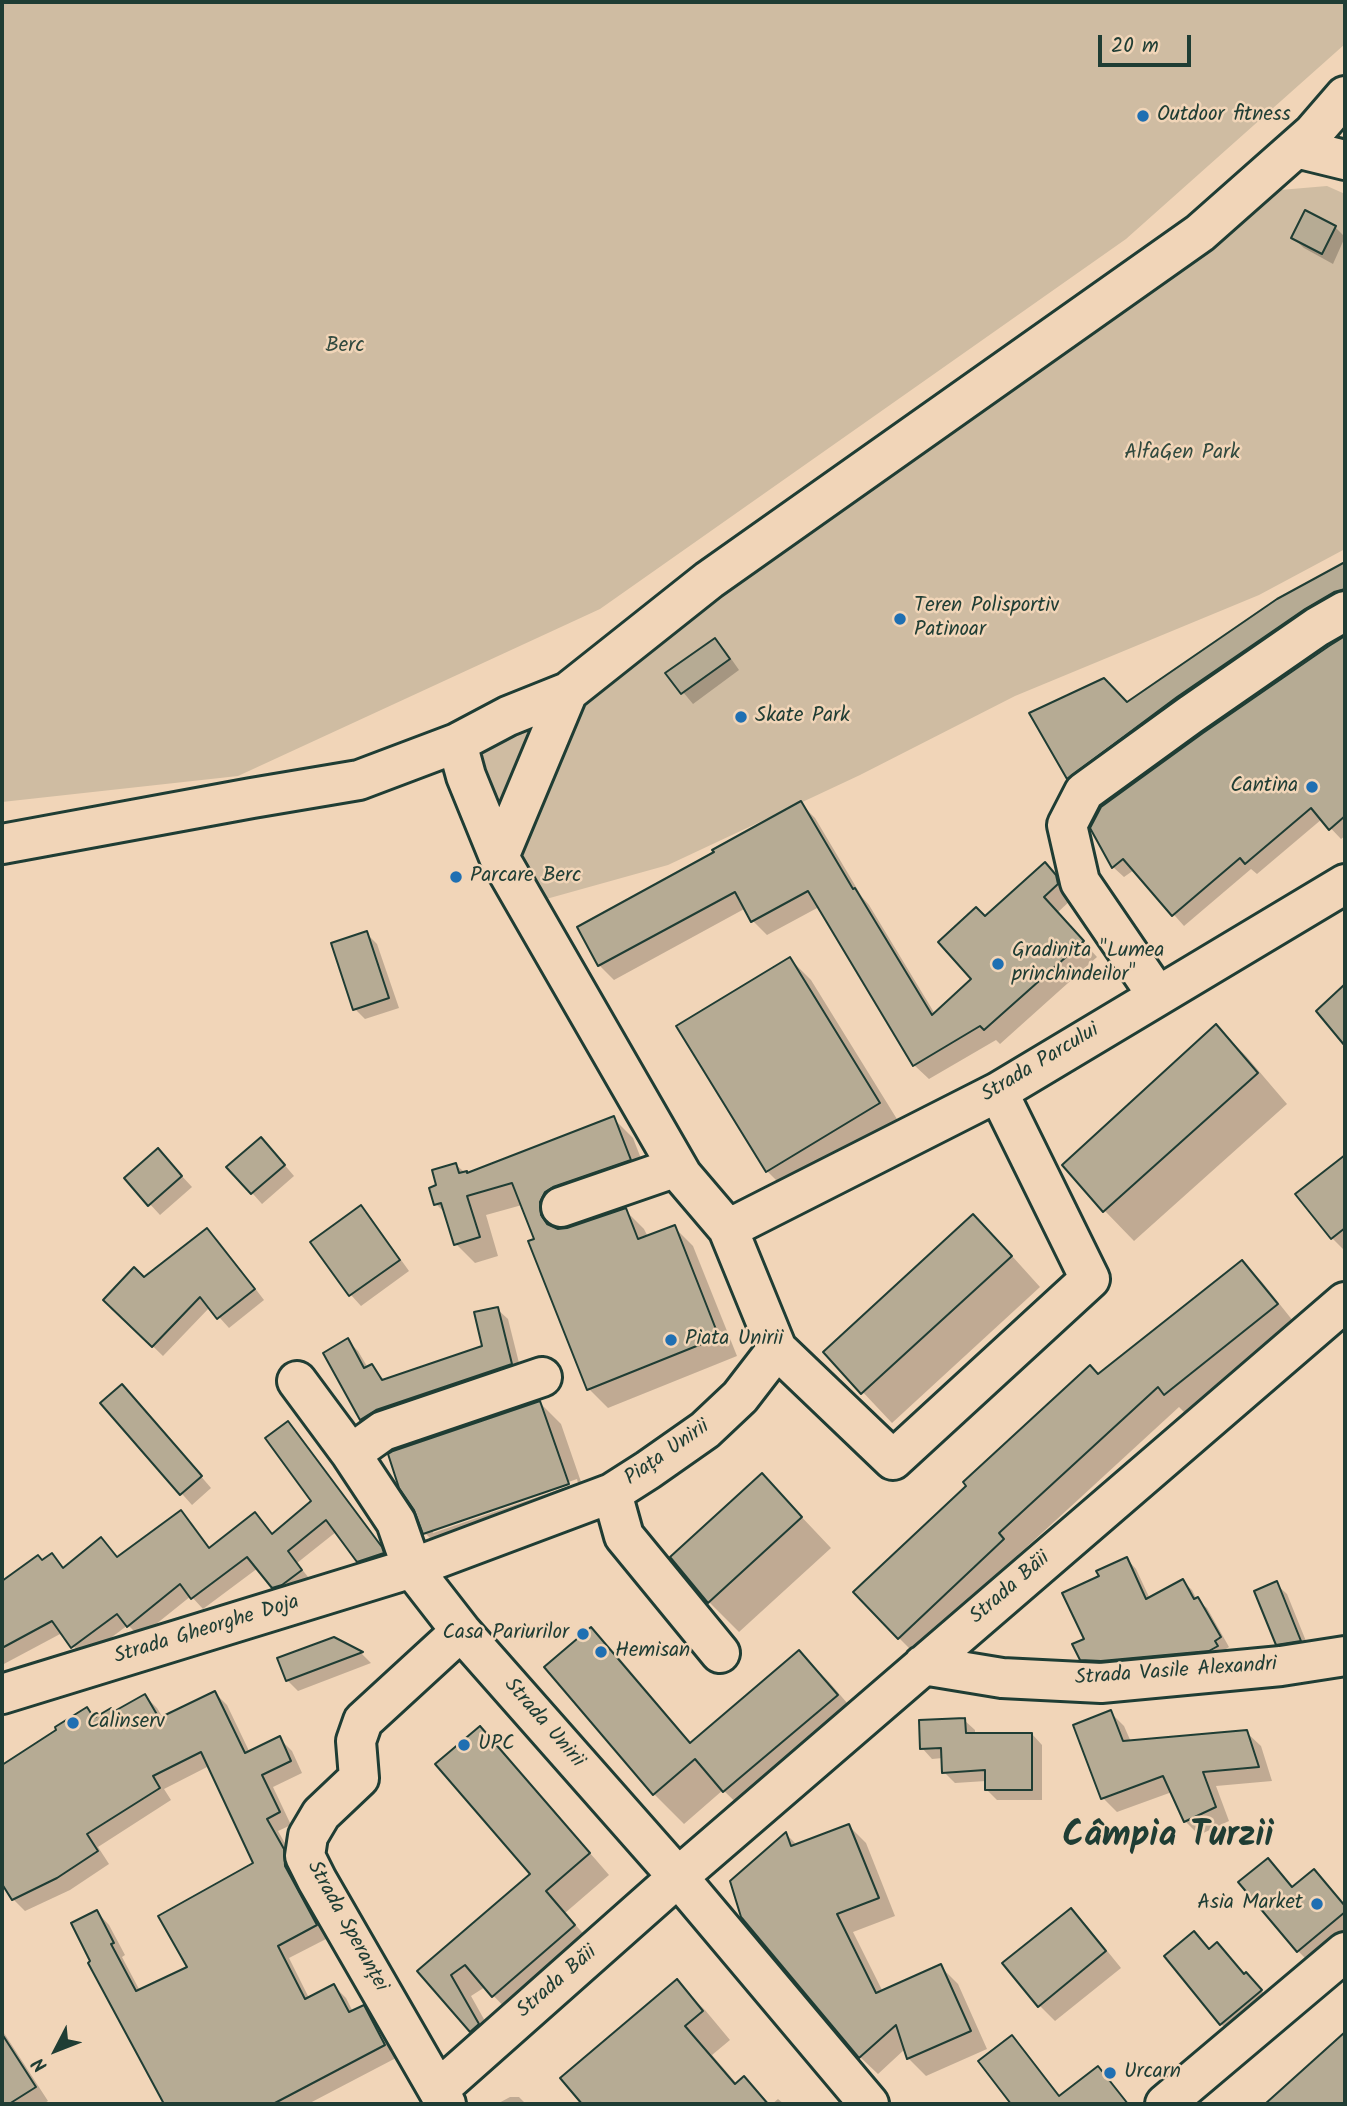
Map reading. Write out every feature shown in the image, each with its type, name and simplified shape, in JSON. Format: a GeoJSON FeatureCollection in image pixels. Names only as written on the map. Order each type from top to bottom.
{"type":"FeatureCollection","features":[{"type":"Feature","properties":{"kind":"street"},"geometry":{"type":"LineString","coordinates":[[2,844],[359,780],[457,743],[508,716],[568,692],[709,580],[1200,233],[1313,133],[1345,96]]}},
{"type":"Feature","properties":{"kind":"street"},"geometry":{"type":"LineString","coordinates":[[1296,148],[1345,160]]}},
{"type":"Feature","properties":{"kind":"street"},"geometry":{"type":"LineString","coordinates":[[1157,995],[1080,882],[1067,825],[1084,792],[1190,715],[1317,627],[1345,611]]}},
{"type":"Feature","properties":{"kind":"street"},"geometry":{"type":"LineString","coordinates":[[499,857],[568,692]]}},
{"type":"Feature","properties":{"kind":"street"},"geometry":{"type":"LineString","coordinates":[[457,743],[499,857],[682,1175]]}},
{"type":"Feature","properties":{"kind":"street","name":"Strada Parcului"},"geometry":{"type":"LineString","coordinates":[[728,1229],[998,1092],[1345,884]]}},
{"type":"Feature","properties":{"kind":"street"},"geometry":{"type":"LineString","coordinates":[[561,1207],[674,1168],[728,1229],[777,1349],[893,1460],[1090,1279],[998,1092]]}},
{"type":"Feature","properties":{"kind":"street","name":"Strada Băii"},"geometry":{"type":"LineString","coordinates":[[442,2096],[678,1877],[1345,1302]]}},
{"type":"Feature","properties":{"kind":"street","name":"Piața Unirii"},"geometry":{"type":"LineString","coordinates":[[412,1568],[612,1493],[705,1430],[740,1397],[777,1349]]}},
{"type":"Feature","properties":{"kind":"street"},"geometry":{"type":"LineString","coordinates":[[351,1454],[383,1431],[542,1377]]}},
{"type":"Feature","properties":{"kind":"street","name":"Strada Unirii"},"geometry":{"type":"LineString","coordinates":[[297,1381],[351,1454],[396,1522],[412,1568],[461,1631],[678,1877]]}},
{"type":"Feature","properties":{"kind":"street"},"geometry":{"type":"LineString","coordinates":[[612,1493],[624,1536],[720,1653]]}},
{"type":"Feature","properties":{"kind":"street","name":"Strada Gheorghe Doja"},"geometry":{"type":"LineString","coordinates":[[2,1694],[412,1568]]}},
{"type":"Feature","properties":{"kind":"street","name":"Strada Speranței"},"geometry":{"type":"LineString","coordinates":[[442,2096],[305,1856],[308,1836],[321,1814],[359,1778],[356,1741],[363,1721],[461,1631]]}},
{"type":"Feature","properties":{"kind":"street","name":"Strada Vasile Alexandri"},"geometry":{"type":"LineString","coordinates":[[923,1665],[1002,1678],[1101,1683],[1281,1666],[1345,1656]]}},
{"type":"Feature","properties":{"kind":"street"},"geometry":{"type":"LineString","coordinates":[[678,1877],[869,2104]]}},
{"type":"Feature","properties":{"kind":"street"},"geometry":{"type":"LineString","coordinates":[[1165,2104],[1345,1952]]}},
{"type":"Feature","properties":{"kind":"green space","name":"Berc"},"geometry":{"type":"Polygon","coordinates":[[[2,2],[1345,2],[1345,44],[1126,239],[600,609],[238,776],[2,802],[2,2]]]}},
{"type":"Feature","properties":{"kind":"green space","name":"AlfaGen Park"},"geometry":{"type":"Polygon","coordinates":[[[1327,186],[1345,194],[1345,549],[1259,595],[1015,696],[860,775],[668,865],[539,901],[518,840],[584,690],[1280,190],[1327,186]]]}},
{"type":"Feature","properties":{"kind":"green space"},"geometry":{"type":"Polygon","coordinates":[[[523,726],[530,735],[510,808],[497,807],[471,754],[523,726]]]}},
{"type":"Feature","properties":{"kind":"building"},"geometry":{"type":"Polygon","coordinates":[[[1305,210],[1336,226],[1322,254],[1291,238],[1305,210]]]}},
{"type":"Feature","properties":{"kind":"building"},"geometry":{"type":"Polygon","coordinates":[[[1345,562],[1345,589],[1334,592],[1305,609],[1177,697],[1067,779],[1029,713],[1104,678],[1127,702],[1277,599],[1345,562]]]}},
{"type":"Feature","properties":{"kind":"building"},"geometry":{"type":"Polygon","coordinates":[[[1345,636],[1345,816],[1329,830],[1311,808],[1245,864],[1240,858],[1172,916],[1123,859],[1112,868],[1090,828],[1101,807],[1345,636]]]}},
{"type":"Feature","properties":{"kind":"building"},"geometry":{"type":"Polygon","coordinates":[[[715,638],[730,659],[681,694],[665,673],[715,638]]]}},
{"type":"Feature","properties":{"kind":"building"},"geometry":{"type":"Polygon","coordinates":[[[801,801],[932,1015],[971,979],[938,942],[976,907],[985,916],[1045,862],[1056,875],[1058,884],[1044,897],[1084,941],[984,1030],[980,1026],[913,1066],[808,891],[751,922],[735,892],[598,966],[577,927],[801,801]]]}},
{"type":"Feature","properties":{"kind":"building"},"geometry":{"type":"Polygon","coordinates":[[[367,931],[389,998],[353,1010],[331,943],[367,931]]]}},
{"type":"Feature","properties":{"kind":"building"},"geometry":{"type":"Polygon","coordinates":[[[790,957],[880,1103],[766,1172],[676,1026],[790,957]]]}},
{"type":"Feature","properties":{"kind":"building"},"geometry":{"type":"Polygon","coordinates":[[[1345,984],[1345,1046],[1316,1011],[1345,984]]]}},
{"type":"Feature","properties":{"kind":"building"},"geometry":{"type":"Polygon","coordinates":[[[1216,1024],[1258,1073],[1103,1212],[1062,1165],[1216,1024]]]}},
{"type":"Feature","properties":{"kind":"building"},"geometry":{"type":"Polygon","coordinates":[[[614,1116],[631,1160],[553,1187],[545,1192],[540,1202],[541,1215],[547,1224],[558,1229],[626,1208],[638,1239],[675,1225],[719,1337],[587,1390],[528,1241],[534,1239],[512,1183],[467,1196],[480,1237],[454,1245],[441,1203],[434,1205],[429,1188],[436,1185],[432,1170],[456,1163],[459,1173],[467,1173],[614,1116]]]}},
{"type":"Feature","properties":{"kind":"building"},"geometry":{"type":"Polygon","coordinates":[[[261,1137],[285,1165],[251,1194],[226,1167],[261,1137]]]}},
{"type":"Feature","properties":{"kind":"building"},"geometry":{"type":"Polygon","coordinates":[[[158,1148],[182,1176],[148,1206],[124,1178],[158,1148]]]}},
{"type":"Feature","properties":{"kind":"building"},"geometry":{"type":"Polygon","coordinates":[[[1345,1155],[1345,1228],[1331,1239],[1295,1194],[1345,1155]]]}},
{"type":"Feature","properties":{"kind":"building"},"geometry":{"type":"Polygon","coordinates":[[[361,1205],[400,1260],[349,1296],[310,1242],[361,1205]]]}},
{"type":"Feature","properties":{"kind":"building"},"geometry":{"type":"Polygon","coordinates":[[[973,1214],[1012,1256],[861,1394],[823,1352],[973,1214]]]}},
{"type":"Feature","properties":{"kind":"building"},"geometry":{"type":"Polygon","coordinates":[[[207,1228],[255,1289],[217,1319],[200,1297],[152,1347],[103,1300],[134,1267],[144,1277],[207,1228]]]}},
{"type":"Feature","properties":{"kind":"building"},"geometry":{"type":"Polygon","coordinates":[[[1242,1260],[1278,1304],[1164,1395],[1158,1387],[999,1533],[1004,1539],[898,1639],[853,1592],[966,1486],[963,1482],[1090,1365],[1098,1374],[1242,1260]]]}},
{"type":"Feature","properties":{"kind":"building"},"geometry":{"type":"Polygon","coordinates":[[[498,1307],[512,1364],[376,1410],[360,1420],[323,1353],[348,1338],[364,1368],[372,1364],[382,1380],[482,1346],[474,1312],[498,1307]]]}},
{"type":"Feature","properties":{"kind":"building"},"geometry":{"type":"Polygon","coordinates":[[[122,1384],[202,1476],[180,1495],[100,1403],[122,1384]]]}},
{"type":"Feature","properties":{"kind":"building"},"geometry":{"type":"Polygon","coordinates":[[[540,1401],[569,1484],[423,1534],[414,1510],[399,1488],[388,1454],[540,1401]]]}},
{"type":"Feature","properties":{"kind":"building"},"geometry":{"type":"Polygon","coordinates":[[[288,1421],[384,1553],[357,1562],[326,1520],[288,1551],[302,1570],[282,1585],[272,1588],[247,1557],[191,1599],[180,1584],[127,1627],[117,1614],[71,1648],[52,1621],[2,1648],[2,1581],[38,1555],[42,1560],[52,1553],[63,1568],[101,1537],[117,1557],[181,1510],[209,1548],[255,1512],[272,1534],[311,1501],[265,1438],[288,1421]]]}},
{"type":"Feature","properties":{"kind":"building"},"geometry":{"type":"Polygon","coordinates":[[[762,1473],[802,1517],[708,1603],[670,1557],[762,1473]]]}},
{"type":"Feature","properties":{"kind":"building"},"geometry":{"type":"Polygon","coordinates":[[[1127,1557],[1146,1599],[1183,1579],[1194,1599],[1198,1597],[1221,1637],[1215,1641],[1218,1646],[1209,1651],[1101,1661],[1080,1660],[1072,1644],[1084,1639],[1062,1593],[1099,1576],[1096,1571],[1127,1557]]]}},
{"type":"Feature","properties":{"kind":"building"},"geometry":{"type":"Polygon","coordinates":[[[1277,1581],[1301,1641],[1276,1645],[1254,1591],[1277,1581]]]}},
{"type":"Feature","properties":{"kind":"building"},"geometry":{"type":"Polygon","coordinates":[[[591,1627],[690,1743],[799,1650],[838,1695],[723,1792],[695,1759],[653,1795],[544,1667],[591,1627]]]}},
{"type":"Feature","properties":{"kind":"building"},"geometry":{"type":"Polygon","coordinates":[[[334,1637],[363,1652],[286,1681],[277,1658],[334,1637]]]}},
{"type":"Feature","properties":{"kind":"building"},"geometry":{"type":"Polygon","coordinates":[[[215,1691],[245,1753],[280,1736],[291,1761],[262,1775],[280,1812],[267,1819],[284,1849],[285,1866],[317,1925],[278,1946],[305,1999],[334,1984],[349,2012],[364,2005],[385,2045],[273,2104],[164,2104],[88,1963],[90,1961],[71,1923],[97,1910],[114,1943],[111,1944],[136,1991],[187,1967],[158,1916],[253,1863],[201,1752],[153,1776],[160,1788],[87,1834],[98,1851],[57,1878],[12,1900],[2,1884],[2,1765],[87,1707],[94,1718],[111,1708],[113,1712],[145,1694],[159,1718],[215,1691]]]}},
{"type":"Feature","properties":{"kind":"building"},"geometry":{"type":"Polygon","coordinates":[[[1111,1710],[1123,1741],[1247,1730],[1259,1767],[1203,1772],[1216,1807],[1184,1822],[1163,1776],[1101,1799],[1073,1725],[1111,1710]]]}},
{"type":"Feature","properties":{"kind":"building"},"geometry":{"type":"Polygon","coordinates":[[[965,1718],[966,1733],[1032,1733],[1032,1790],[985,1790],[985,1770],[942,1773],[941,1748],[920,1749],[919,1720],[965,1718]]]}},
{"type":"Feature","properties":{"kind":"building"},"geometry":{"type":"Polygon","coordinates":[[[480,1726],[590,1853],[546,1891],[575,1925],[492,1997],[465,1965],[451,1975],[479,2024],[470,2032],[417,1971],[530,1874],[435,1764],[480,1726]]]}},
{"type":"Feature","properties":{"kind":"building"},"geometry":{"type":"Polygon","coordinates":[[[849,1824],[879,1898],[837,1914],[876,1993],[941,1964],[971,2031],[907,2059],[896,2025],[859,2058],[741,1917],[730,1881],[786,1832],[791,1846],[849,1824]]]}},
{"type":"Feature","properties":{"kind":"building"},"geometry":{"type":"Polygon","coordinates":[[[1268,1858],[1292,1887],[1314,1869],[1345,1906],[1345,1912],[1297,1952],[1238,1882],[1268,1858]]]}},
{"type":"Feature","properties":{"kind":"building"},"geometry":{"type":"Polygon","coordinates":[[[1071,1908],[1106,1951],[1038,2007],[1002,1963],[1071,1908]]]}},
{"type":"Feature","properties":{"kind":"building"},"geometry":{"type":"Polygon","coordinates":[[[1194,1931],[1209,1949],[1217,1942],[1244,1974],[1246,1972],[1262,1990],[1220,2025],[1164,1956],[1194,1931]]]}},
{"type":"Feature","properties":{"kind":"building"},"geometry":{"type":"Polygon","coordinates":[[[677,1979],[703,2011],[685,2026],[735,2084],[744,2076],[768,2104],[582,2104],[560,2078],[677,1979]]]}},
{"type":"Feature","properties":{"kind":"building"},"geometry":{"type":"Polygon","coordinates":[[[1345,2032],[1345,2104],[1265,2104],[1345,2032]]]}},
{"type":"Feature","properties":{"kind":"building"},"geometry":{"type":"Polygon","coordinates":[[[2,2034],[36,2087],[9,2104],[2,2104],[2,2034]]]}},
{"type":"Feature","properties":{"kind":"building"},"geometry":{"type":"Polygon","coordinates":[[[1012,2035],[1059,2096],[1098,2066],[1128,2104],[1011,2104],[978,2061],[1012,2035]]]}},
{"type":"Feature","properties":{"kind":"place","name":"Outdoor fitness"},"geometry":{"type":"Point","coordinates":[1143,116]}},
{"type":"Feature","properties":{"kind":"place","name":"Teren Polisportiv Patinoar"},"geometry":{"type":"Point","coordinates":[900,619]}},
{"type":"Feature","properties":{"kind":"place","name":"Skate Park"},"geometry":{"type":"Point","coordinates":[741,717]}},
{"type":"Feature","properties":{"kind":"place","name":"Cantina"},"geometry":{"type":"Point","coordinates":[1312,787]}},
{"type":"Feature","properties":{"kind":"place","name":"Parcare Berc"},"geometry":{"type":"Point","coordinates":[456,877]}},
{"type":"Feature","properties":{"kind":"place","name":"Gradinita \"Lumea princhindeilor\""},"geometry":{"type":"Point","coordinates":[998,964]}},
{"type":"Feature","properties":{"kind":"place","name":"Piata Unirii"},"geometry":{"type":"Point","coordinates":[671,1340]}},
{"type":"Feature","properties":{"kind":"place","name":"Casa Pariurilor"},"geometry":{"type":"Point","coordinates":[583,1634]}},
{"type":"Feature","properties":{"kind":"place","name":"Hemisan"},"geometry":{"type":"Point","coordinates":[601,1652]}},
{"type":"Feature","properties":{"kind":"place","name":"Calinserv"},"geometry":{"type":"Point","coordinates":[73,1723]}},
{"type":"Feature","properties":{"kind":"place","name":"UPC"},"geometry":{"type":"Point","coordinates":[464,1745]}},
{"type":"Feature","properties":{"kind":"place","name":"Asia Market"},"geometry":{"type":"Point","coordinates":[1317,1904]}},
{"type":"Feature","properties":{"kind":"place","name":"Urcarn"},"geometry":{"type":"Point","coordinates":[1110,2073]}},
{"type":"Feature","properties":{"kind":"district","name":"Câmpia Turzii"},"geometry":{"type":"Point","coordinates":[1168,1839]}}]}
